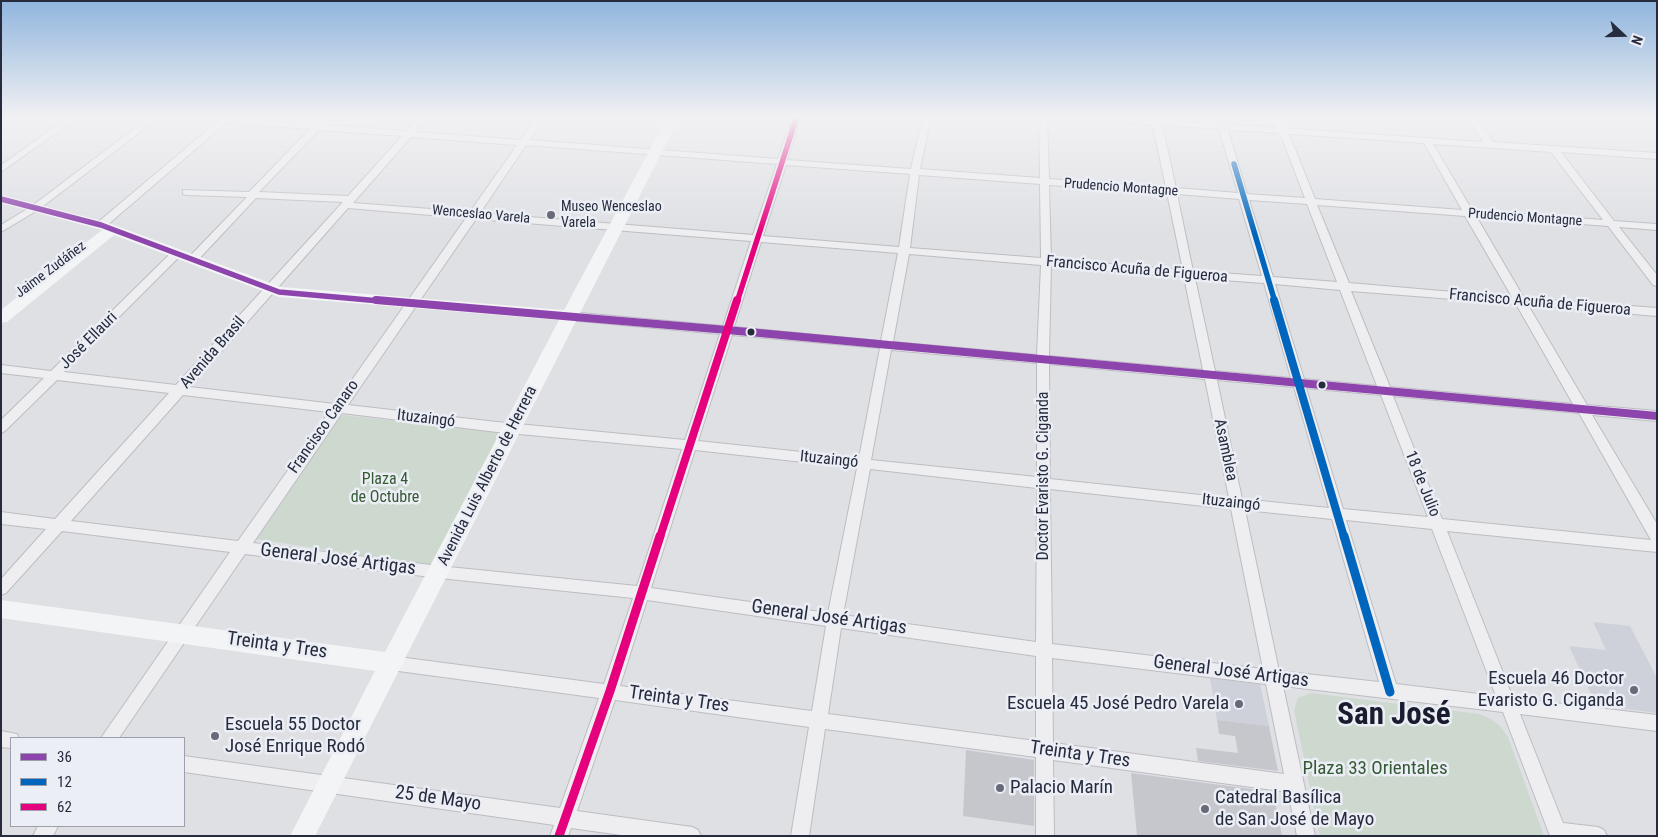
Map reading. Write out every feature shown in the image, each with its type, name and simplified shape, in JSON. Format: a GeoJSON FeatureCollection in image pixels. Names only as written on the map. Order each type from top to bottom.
{"type":"FeatureCollection","features":[{"type":"Feature","properties":{"kind":"street"},"geometry":{"type":"LineString","coordinates":[[1,169],[21,155]]}},
{"type":"Feature","properties":{"kind":"street"},"geometry":{"type":"LineString","coordinates":[[1,229],[29,212],[105,155]]}},
{"type":"Feature","properties":{"kind":"street","name":"Jaime Zudáñez"},"geometry":{"type":"LineString","coordinates":[[1,318],[185,155]]}},
{"type":"Feature","properties":{"kind":"street"},"geometry":{"type":"LineString","coordinates":[[193,259],[251,200],[255,189],[289,155]]}},
{"type":"Feature","properties":{"kind":"street","name":"Avenida Brasil"},"geometry":{"type":"LineString","coordinates":[[1,589],[390,155]]}},
{"type":"Feature","properties":{"kind":"street","name":"Francisco Canaro"},"geometry":{"type":"LineString","coordinates":[[110,737],[239,548],[516,155]]}},
{"type":"Feature","properties":{"kind":"street","name":"Avenida Luis Alberto de Herrera"},"geometry":{"type":"LineString","coordinates":[[302,836],[569,316],[654,155]]}},
{"type":"Feature","properties":{"kind":"street","name":"Prudencio Montagne"},"geometry":{"type":"LineString","coordinates":[[684,155],[1471,215],[1657,227]]}},
{"type":"Feature","properties":{"kind":"street"},"geometry":{"type":"LineString","coordinates":[[559,836],[610,691],[784,155]]}},
{"type":"Feature","properties":{"kind":"street"},"geometry":{"type":"LineString","coordinates":[[800,836],[835,618],[904,251],[919,155]]}},
{"type":"Feature","properties":{"kind":"street","name":"Doctor Evaristo G. Ciganda"},"geometry":{"type":"LineString","coordinates":[[1044,155],[1046,263],[1043,360],[1045,836]]}},
{"type":"Feature","properties":{"kind":"street","name":"Asamblea"},"geometry":{"type":"LineString","coordinates":[[1164,155],[1306,836]]}},
{"type":"Feature","properties":{"kind":"street"},"geometry":{"type":"LineString","coordinates":[[1232,155],[1267,281],[1390,692]]}},
{"type":"Feature","properties":{"kind":"street","name":"18 de Julio"},"geometry":{"type":"LineString","coordinates":[[1293,155],[1558,833]]}},
{"type":"Feature","properties":{"kind":"street"},"geometry":{"type":"LineString","coordinates":[[1435,155],[1657,537]]}},
{"type":"Feature","properties":{"kind":"street"},"geometry":{"type":"LineString","coordinates":[[1559,155],[1657,283]]}},
{"type":"Feature","properties":{"kind":"street"},"geometry":{"type":"LineString","coordinates":[[1643,155],[1657,156]]}},
{"type":"Feature","properties":{"kind":"street","name":"Wenceslao Varela"},"geometry":{"type":"LineString","coordinates":[[186,192],[347,202],[616,227]]}},
{"type":"Feature","properties":{"kind":"street"},"geometry":{"type":"LineString","coordinates":[[1,199],[29,212]]}},
{"type":"Feature","properties":{"kind":"street"},"geometry":{"type":"LineString","coordinates":[[1,209],[29,212],[101,230],[177,253],[269,289],[1657,416]]}},
{"type":"Feature","properties":{"kind":"street","name":"Francisco Acuña de Figueroa"},"geometry":{"type":"LineString","coordinates":[[616,227],[1657,312]]}},
{"type":"Feature","properties":{"kind":"street","name":"Jaime Zudáñez"},"geometry":{"type":"LineString","coordinates":[[1,308],[101,230]]}},
{"type":"Feature","properties":{"kind":"street","name":"José Ellauri"},"geometry":{"type":"LineString","coordinates":[[1,428],[177,253]]}},
{"type":"Feature","properties":{"kind":"street","name":"Ituzaingó"},"geometry":{"type":"LineString","coordinates":[[1,369],[512,429],[690,445],[1438,525],[1657,546]]}},
{"type":"Feature","properties":{"kind":"street","name":"General José Artigas"},"geometry":{"type":"LineString","coordinates":[[1,518],[439,572],[642,593],[835,618],[1045,650],[1657,723]]}},
{"type":"Feature","properties":{"kind":"street","name":"Treinta y Tres"},"geometry":{"type":"LineString","coordinates":[[1,609],[1296,784]]}},
{"type":"Feature","properties":{"kind":"street","name":"25 de Mayo"},"geometry":{"type":"LineString","coordinates":[[185,764],[565,816],[692,836]]}},
{"type":"Feature","properties":{"kind":"street"},"geometry":{"type":"LineString","coordinates":[[1558,833],[1598,836]]}},
{"type":"Feature","properties":{"kind":"shaded area"},"geometry":{"type":"Polygon","coordinates":[[[1593,622],[1630,626],[1657,678],[1657,713],[1596,705],[1569,646],[1606,650],[1593,622]]]}},
{"type":"Feature","properties":{"kind":"shaded area","name":"Escuela 45 José Pedro Varela"},"geometry":{"type":"Polygon","coordinates":[[[1210,678],[1260,684],[1269,726],[1217,720],[1210,678]]]}},
{"type":"Feature","properties":{"kind":"green space","name":"Plaza 4 de Octubre"},"geometry":{"type":"Polygon","coordinates":[[[343,415],[495,432],[500,435],[431,564],[426,565],[256,539],[337,419],[343,415]]]}},
{"type":"Feature","properties":{"kind":"green space","name":"Plaza 33 Orientales"},"geometry":{"type":"Polygon","coordinates":[[[1311,693],[1479,714],[1491,719],[1500,726],[1508,737],[1544,836],[1320,836],[1294,710],[1298,698],[1311,693]]]}},
{"type":"Feature","properties":{"kind":"building"},"geometry":{"type":"Polygon","coordinates":[[[1217,720],[1269,726],[1278,771],[1198,761],[1196,748],[1238,753],[1235,736],[1219,734],[1217,720]]]}},
{"type":"Feature","properties":{"kind":"building","name":"Palacio Marín"},"geometry":{"type":"Polygon","coordinates":[[[966,750],[1034,760],[1034,826],[963,816],[966,750]]]}},
{"type":"Feature","properties":{"kind":"building","name":"Catedral Basílica de San José de Mayo"},"geometry":{"type":"Polygon","coordinates":[[[1131,773],[1273,792],[1282,836],[1137,836],[1131,773]]]}},
{"type":"Feature","properties":{"kind":"transit line","name":"62"},"geometry":{"type":"LineString","coordinates":[[559,836],[610,691],[784,155]]}},
{"type":"Feature","properties":{"kind":"transit line","name":"12"},"geometry":{"type":"LineString","coordinates":[[1234,164],[1390,692]]}},
{"type":"Feature","properties":{"kind":"transit line","name":"36"},"geometry":{"type":"LineString","coordinates":[[1,199],[101,225],[279,292],[727,330],[1657,416]]}},
{"type":"Feature","properties":{"kind":"place","name":"Museo Wenceslao Varela"},"geometry":{"type":"Point","coordinates":[551,215]}},
{"type":"Feature","properties":{"kind":"place","name":"Escuela 46 Doctor Evaristo G. Ciganda"},"geometry":{"type":"Point","coordinates":[1634,690]}},
{"type":"Feature","properties":{"kind":"place","name":"Escuela 45 José Pedro Varela"},"geometry":{"type":"Point","coordinates":[1239,704]}},
{"type":"Feature","properties":{"kind":"place","name":"Escuela 55 Doctor José Enrique Rodó"},"geometry":{"type":"Point","coordinates":[215,736]}},
{"type":"Feature","properties":{"kind":"place","name":"Palacio Marín"},"geometry":{"type":"Point","coordinates":[1000,788]}},
{"type":"Feature","properties":{"kind":"place","name":"Catedral Basílica de San José de Mayo"},"geometry":{"type":"Point","coordinates":[1205,809]}},
{"type":"Feature","properties":{"kind":"district","name":"San José"},"geometry":{"type":"Point","coordinates":[1394,716]}}]}
